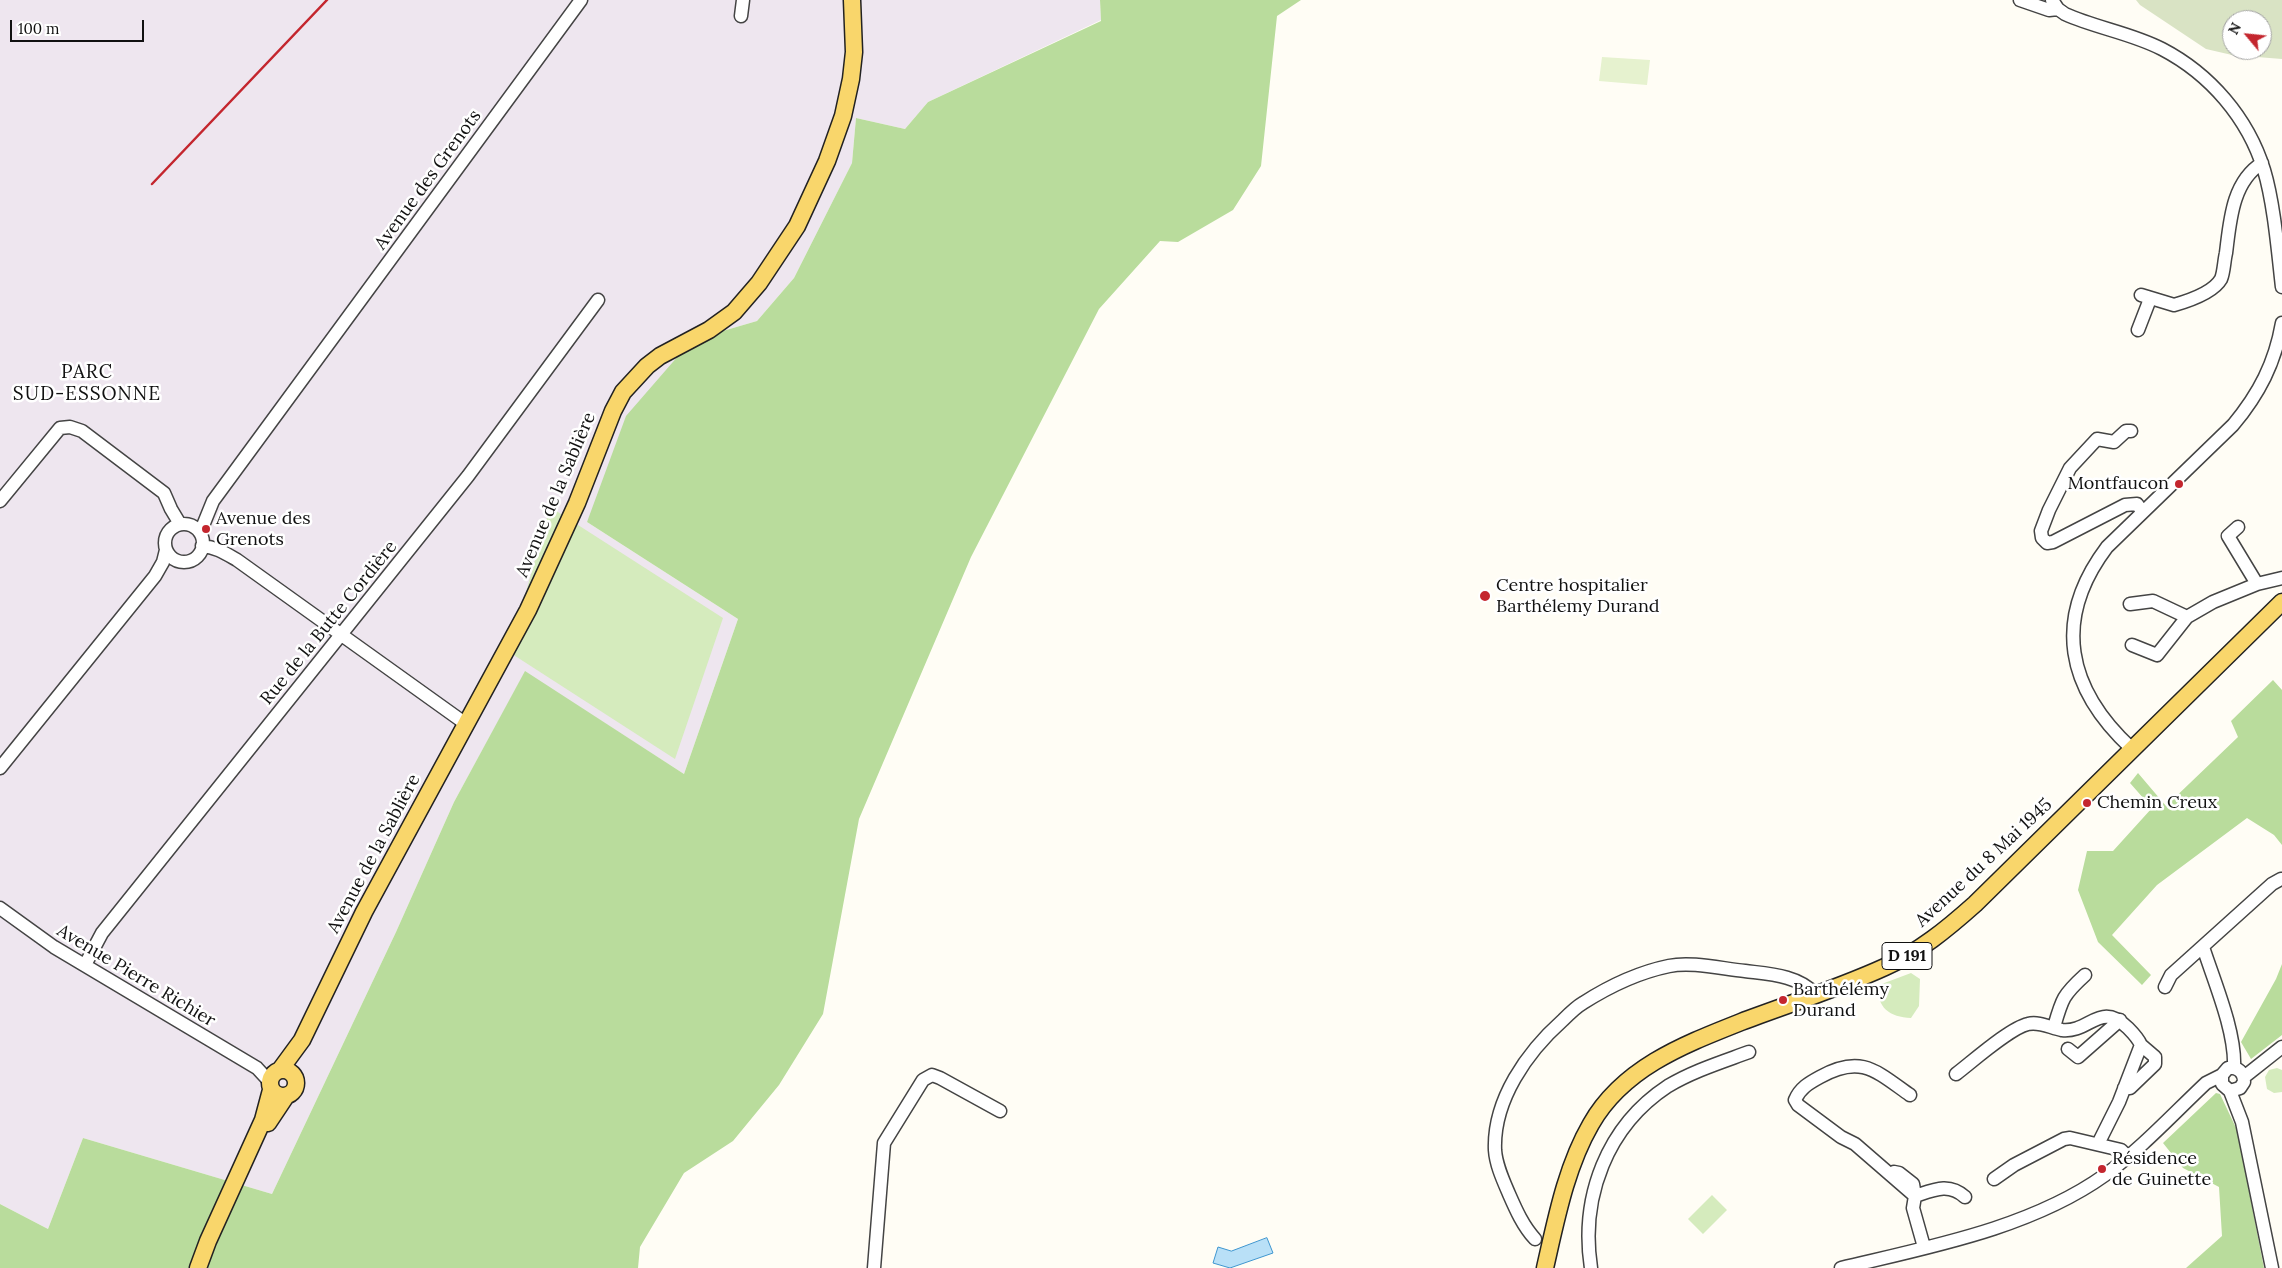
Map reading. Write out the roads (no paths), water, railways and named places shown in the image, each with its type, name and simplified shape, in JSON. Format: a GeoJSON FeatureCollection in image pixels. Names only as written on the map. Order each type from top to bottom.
{"type":"FeatureCollection","features":[{"type":"Feature","properties":{"kind":"main road","name":"Avenue de la Sablière"},"geometry":{"type":"LineString","coordinates":[[198,1268],[208,1241],[279,1081],[302,1040],[364,912],[528,610],[577,503],[613,411],[623,392],[647,366],[660,356],[709,330],[734,312],[759,283],[797,226],[827,161],[843,116],[851,79],[854,52],[852,0]]}},
{"type":"Feature","properties":{"kind":"main road","name":"Avenue du 8 Mai 1945"},"geometry":{"type":"LineString","coordinates":[[1545,1268],[1571,1169],[1580,1146],[1599,1112],[1619,1087],[1662,1056],[1690,1042],[1886,967],[1910,954],[1948,928],[2282,602]]}},
{"type":"Feature","properties":{"kind":"main road"},"geometry":{"type":"LineString","coordinates":[[207,1268],[229,1210],[269,1122],[279,1081]]}},
{"type":"Feature","properties":{"kind":"street","name":"Avenue des Grenots"},"geometry":{"type":"LineString","coordinates":[[200,533],[213,501],[580,0]]}},
{"type":"Feature","properties":{"kind":"street"},"geometry":{"type":"LineString","coordinates":[[741,16],[743,0]]}},
{"type":"Feature","properties":{"kind":"street"},"geometry":{"type":"LineString","coordinates":[[2020,0],[2049,10],[2055,5],[2073,17],[2161,48],[2202,75],[2239,117],[2252,139],[2262,163],[2269,195],[2282,287]]}},
{"type":"Feature","properties":{"kind":"street"},"geometry":{"type":"LineString","coordinates":[[2138,330],[2146,297],[2174,306],[2216,285],[2223,271],[2231,211],[2247,176],[2262,163]]}},
{"type":"Feature","properties":{"kind":"street","name":"Rue de la Butte Cordière"},"geometry":{"type":"LineString","coordinates":[[85,964],[102,933],[342,636],[468,476],[598,300]]}},
{"type":"Feature","properties":{"kind":"street"},"geometry":{"type":"LineString","coordinates":[[2132,749],[2112,731],[2084,687],[2074,649],[2075,608],[2092,566],[2106,547],[2233,425],[2248,408],[2270,369],[2278,345],[2282,323]]}},
{"type":"Feature","properties":{"kind":"street"},"geometry":{"type":"LineString","coordinates":[[0,501],[60,428],[70,426],[82,430],[164,493],[171,510],[184,524],[196,528],[200,533],[202,546],[198,556],[192,560],[179,561],[155,576]]}},
{"type":"Feature","properties":{"kind":"street"},"geometry":{"type":"LineString","coordinates":[[2132,430],[2126,430],[2114,442],[2097,439],[2075,461],[2058,492],[2041,531],[2042,538],[2047,543],[2053,542],[2125,505],[2137,504],[2142,511]]}},
{"type":"Feature","properties":{"kind":"street","name":"Avenue des Grenots"},"geometry":{"type":"LineString","coordinates":[[184,524],[213,501]]}},
{"type":"Feature","properties":{"kind":"street"},"geometry":{"type":"LineString","coordinates":[[0,768],[155,576],[163,562],[166,550],[165,538],[168,532],[171,510]]}},
{"type":"Feature","properties":{"kind":"street"},"geometry":{"type":"LineString","coordinates":[[168,532],[184,524]]}},
{"type":"Feature","properties":{"kind":"street"},"geometry":{"type":"LineString","coordinates":[[2238,527],[2228,536],[2257,584]]}},
{"type":"Feature","properties":{"kind":"street"},"geometry":{"type":"LineString","coordinates":[[202,546],[223,551],[466,724]]}},
{"type":"Feature","properties":{"kind":"street"},"geometry":{"type":"LineString","coordinates":[[166,550],[170,556],[179,561]]}},
{"type":"Feature","properties":{"kind":"street"},"geometry":{"type":"LineString","coordinates":[[2132,645],[2157,655],[2187,617],[2213,602],[2257,584],[2282,578]]}},
{"type":"Feature","properties":{"kind":"street"},"geometry":{"type":"LineString","coordinates":[[2130,604],[2153,601],[2187,617]]}},
{"type":"Feature","properties":{"kind":"street"},"geometry":{"type":"LineString","coordinates":[[2165,987],[2171,975],[2272,884],[2281,879]]}},
{"type":"Feature","properties":{"kind":"street","name":"Avenue Pierre Richier"},"geometry":{"type":"LineString","coordinates":[[0,908],[36,935],[279,1081]]}},
{"type":"Feature","properties":{"kind":"street"},"geometry":{"type":"LineString","coordinates":[[2203,947],[2231,1037],[2234,1068],[2242,1072],[2232,1084]]}},
{"type":"Feature","properties":{"kind":"street"},"geometry":{"type":"LineString","coordinates":[[1535,1239],[1527,1231],[1501,1176],[1495,1151],[1497,1130],[1503,1106],[1513,1081],[1527,1058],[1552,1030],[1582,1003],[1637,976],[1672,965],[1710,967],[1787,978],[1808,986],[1814,994]]}},
{"type":"Feature","properties":{"kind":"street"},"geometry":{"type":"LineString","coordinates":[[2054,1027],[2060,1004],[2067,992],[2085,975]]}},
{"type":"Feature","properties":{"kind":"street"},"geometry":{"type":"LineString","coordinates":[[1956,1074],[2015,1030],[2028,1024],[2054,1027],[2062,1030],[2074,1029],[2100,1016],[2110,1016],[2120,1020],[2139,1039],[2141,1045],[2155,1057],[2155,1064],[2130,1088],[2124,1088]]}},
{"type":"Feature","properties":{"kind":"street"},"geometry":{"type":"LineString","coordinates":[[2068,1050],[2078,1057],[2120,1020]]}},
{"type":"Feature","properties":{"kind":"street"},"geometry":{"type":"LineString","coordinates":[[2098,1144],[2124,1088],[2141,1045]]}},
{"type":"Feature","properties":{"kind":"street"},"geometry":{"type":"LineString","coordinates":[[1842,1268],[1999,1228],[2028,1217],[2103,1176],[2128,1157],[2206,1083],[2232,1084],[2282,1047]]}},
{"type":"Feature","properties":{"kind":"street"},"geometry":{"type":"LineString","coordinates":[[1591,1268],[1588,1228],[1594,1188],[1603,1164],[1628,1123],[1648,1101],[1669,1086],[1692,1074],[1749,1052]]}},
{"type":"Feature","properties":{"kind":"street"},"geometry":{"type":"LineString","coordinates":[[1910,1095],[1873,1069],[1859,1065],[1828,1072],[1802,1088],[1795,1100],[1798,1105],[1841,1137],[1855,1144],[1887,1170],[1899,1173],[1913,1184],[1915,1196],[1913,1208],[1924,1247]]}},
{"type":"Feature","properties":{"kind":"street"},"geometry":{"type":"LineString","coordinates":[[874,1268],[884,1143],[923,1080],[932,1075],[940,1078],[1000,1111]]}},
{"type":"Feature","properties":{"kind":"street"},"geometry":{"type":"LineString","coordinates":[[2232,1084],[2272,1268]]}},
{"type":"Feature","properties":{"kind":"street"},"geometry":{"type":"LineString","coordinates":[[1994,1179],[2014,1165],[2064,1139],[2070,1138],[2121,1150],[2128,1157]]}},
{"type":"Feature","properties":{"kind":"street"},"geometry":{"type":"LineString","coordinates":[[1915,1196],[1939,1188],[1950,1188],[1964,1198]]}},
{"type":"Feature","properties":{"kind":"water"},"geometry":{"type":"Polygon","coordinates":[[[1267,1238],[1273,1253],[1230,1268],[1213,1263],[1218,1247],[1231,1251],[1267,1238]]]}},
{"type":"Feature","properties":{"kind":"railway"},"geometry":{"type":"LineString","coordinates":[[152,184],[327,0]]}},
{"type":"Feature","properties":{"kind":"place","name":"Montfaucon"},"geometry":{"type":"Point","coordinates":[2179,484]}},
{"type":"Feature","properties":{"kind":"place","name":"Avenue des Grenots"},"geometry":{"type":"Point","coordinates":[206,529]}},
{"type":"Feature","properties":{"kind":"place","name":"Centre hospitalier Barthélemy Durand"},"geometry":{"type":"Point","coordinates":[1485,596]}},
{"type":"Feature","properties":{"kind":"place","name":"Chemin Creux"},"geometry":{"type":"Point","coordinates":[2087,803]}},
{"type":"Feature","properties":{"kind":"place","name":"Barthélémy Durand"},"geometry":{"type":"Point","coordinates":[1783,1000]}},
{"type":"Feature","properties":{"kind":"place","name":"Résidence de Guinette"},"geometry":{"type":"Point","coordinates":[2102,1169]}},
{"type":"Feature","properties":{"kind":"district","name":"PARC SUD-ESSONNE"},"geometry":{"type":"Point","coordinates":[87,384]}}]}
